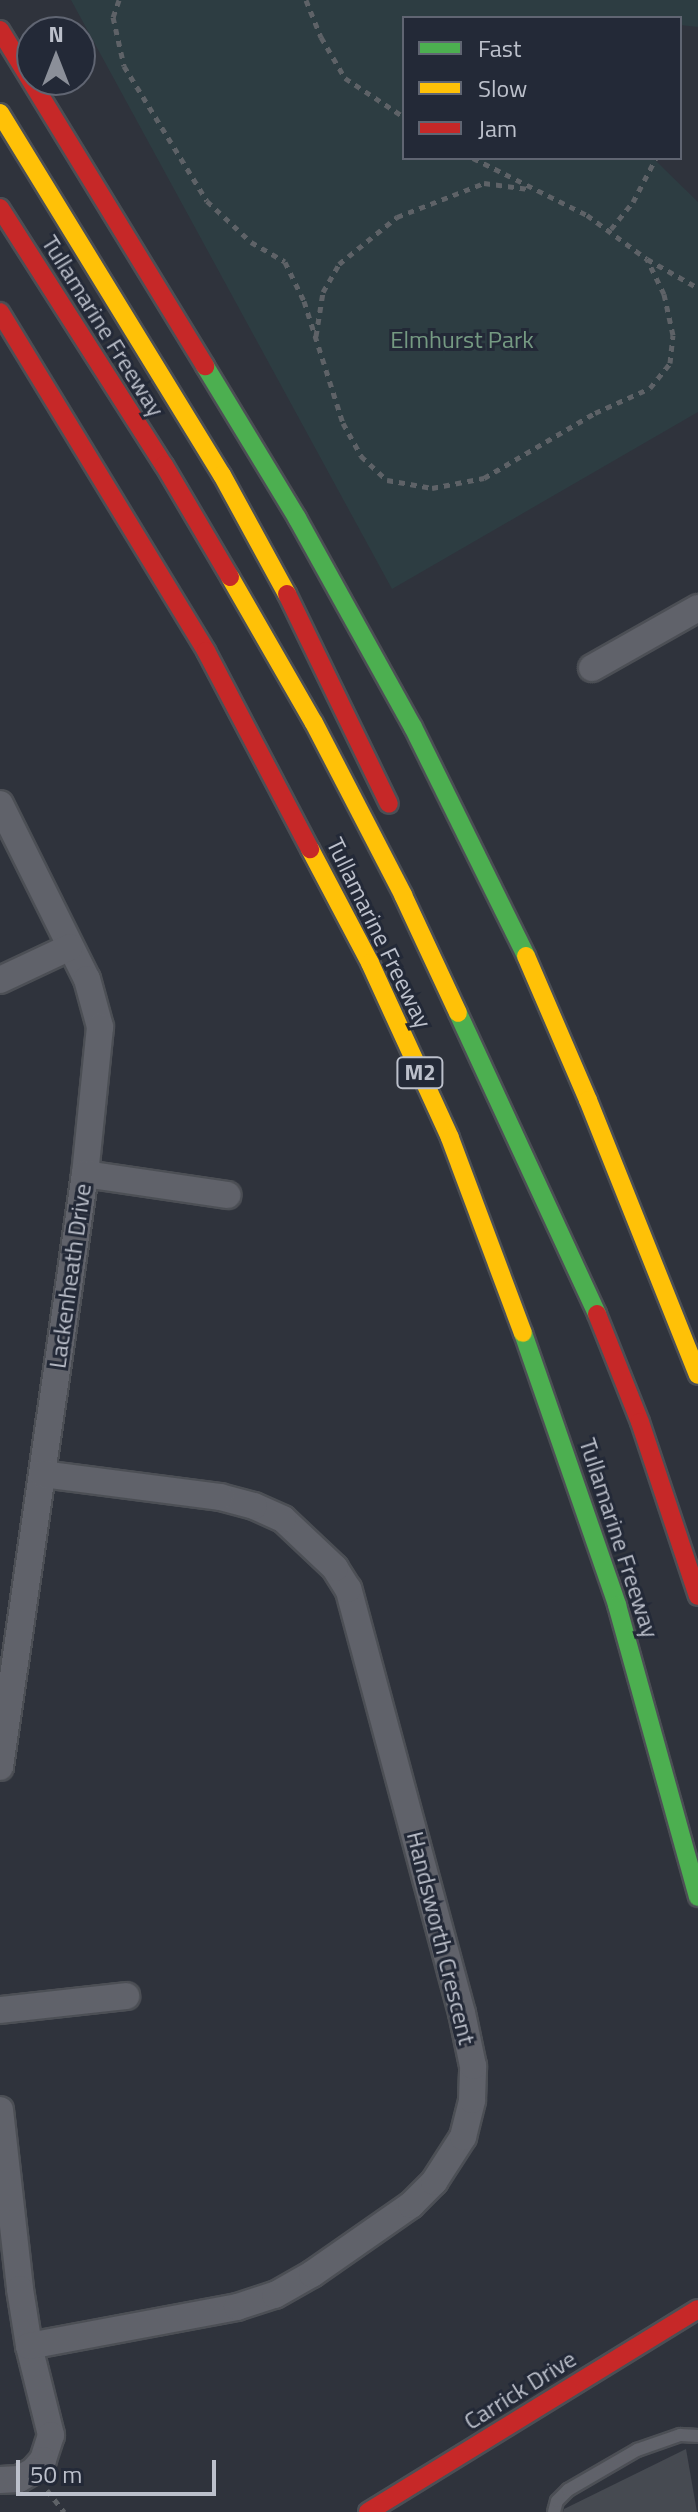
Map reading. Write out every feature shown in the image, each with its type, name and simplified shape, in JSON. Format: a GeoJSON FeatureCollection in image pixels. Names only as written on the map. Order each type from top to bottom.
{"type":"FeatureCollection","features":[{"type":"Feature","properties":{"kind":"main road"},"geometry":{"type":"LineString","coordinates":[[0,18],[16,46]]}},
{"type":"Feature","properties":{"kind":"main road"},"geometry":{"type":"LineString","coordinates":[[0,30],[297,518],[413,727],[508,916],[594,1115],[698,1375]]}},
{"type":"Feature","properties":{"kind":"main road"},"geometry":{"type":"LineString","coordinates":[[44,96],[72,146]]}},
{"type":"Feature","properties":{"kind":"main road"},"geometry":{"type":"LineString","coordinates":[[0,113],[222,475],[309,635],[395,816]]}},
{"type":"Feature","properties":{"kind":"main road","name":"Tullamarine Freeway"},"geometry":{"type":"LineString","coordinates":[[0,208],[164,465],[314,723],[416,920],[599,1317],[640,1422],[698,1596]]}},
{"type":"Feature","properties":{"kind":"main road","name":"Tullamarine Freeway"},"geometry":{"type":"LineString","coordinates":[[0,312],[213,664],[370,963],[450,1138],[517,1315],[603,1563],[666,1771],[698,1897]]}},
{"type":"Feature","properties":{"kind":"main road"},"geometry":{"type":"LineString","coordinates":[[0,330],[52,399]]}},
{"type":"Feature","properties":{"kind":"main road"},"geometry":{"type":"LineString","coordinates":[[485,1026],[599,1317]]}},
{"type":"Feature","properties":{"kind":"main road","name":"Carrick Drive"},"geometry":{"type":"LineString","coordinates":[[368,2512],[698,2309]]}},
{"type":"Feature","properties":{"kind":"street"},"geometry":{"type":"LineString","coordinates":[[592,668],[698,608]]}},
{"type":"Feature","properties":{"kind":"street","name":"Lackenheath Drive"},"geometry":{"type":"LineString","coordinates":[[0,804],[87,979],[100,1027],[85,1174],[0,1767]]}},
{"type":"Feature","properties":{"kind":"street"},"geometry":{"type":"LineString","coordinates":[[0,980],[70,947]]}},
{"type":"Feature","properties":{"kind":"street"},"geometry":{"type":"LineString","coordinates":[[85,1174],[227,1195]]}},
{"type":"Feature","properties":{"kind":"street","name":"Handsworth Crescent"},"geometry":{"type":"LineString","coordinates":[[29,2346],[237,2307],[275,2295],[312,2274],[411,2205],[434,2182],[463,2137],[472,2100],[473,2066],[462,2013],[348,1589],[335,1568],[283,1519],[254,1506],[220,1497],[42,1474]]}},
{"type":"Feature","properties":{"kind":"street"},"geometry":{"type":"LineString","coordinates":[[0,2010],[126,1996]]}},
{"type":"Feature","properties":{"kind":"street"},"geometry":{"type":"LineString","coordinates":[[0,2110],[29,2346],[51,2435],[43,2460],[19,2479],[0,2480]]}},
{"type":"Feature","properties":{"kind":"lane"},"geometry":{"type":"LineString","coordinates":[[554,2512],[557,2501],[568,2490],[637,2450],[680,2435],[698,2436]]}},
{"type":"Feature","properties":{"kind":"path"},"geometry":{"type":"LineString","coordinates":[[119,0],[113,17],[124,66],[207,201],[251,242],[285,262],[304,301],[343,423],[361,456],[387,480],[432,488],[484,478],[595,413],[650,388],[670,363],[673,335],[664,294],[647,259]]}},
{"type":"Feature","properties":{"kind":"path"},"geometry":{"type":"LineString","coordinates":[[306,0],[321,37],[345,78],[402,116]]}},
{"type":"Feature","properties":{"kind":"path"},"geometry":{"type":"LineString","coordinates":[[313,12],[317,0]]}},
{"type":"Feature","properties":{"kind":"path"},"geometry":{"type":"LineString","coordinates":[[477,160],[611,229],[647,259],[698,288]]}},
{"type":"Feature","properties":{"kind":"path"},"geometry":{"type":"LineString","coordinates":[[611,229],[633,202],[655,160]]}},
{"type":"Feature","properties":{"kind":"path"},"geometry":{"type":"LineString","coordinates":[[316,340],[323,292],[339,264],[397,217],[484,183],[529,189]]}},
{"type":"Feature","properties":{"kind":"green space","name":"Elmhurst Park"},"geometry":{"type":"Polygon","coordinates":[[[71,0],[698,0],[698,27],[682,25],[682,16],[402,16],[402,160],[655,160],[698,202],[698,412],[392,589],[96,46],[96,16],[80,16],[71,0]]]}},
{"type":"Feature","properties":{"kind":"building"},"geometry":{"type":"Polygon","coordinates":[[[686,2449],[697,2512],[563,2512],[564,2509],[686,2449]]]}},
{"type":"Feature","properties":{"kind":"traffic: fast"},"geometry":{"type":"LineString","coordinates":[[205,366],[297,518],[413,727],[526,956]]}},
{"type":"Feature","properties":{"kind":"traffic: fast"},"geometry":{"type":"LineString","coordinates":[[458,1013],[597,1314]]}},
{"type":"Feature","properties":{"kind":"traffic: fast"},"geometry":{"type":"LineString","coordinates":[[523,1333],[617,1605],[698,1897]]}},
{"type":"Feature","properties":{"kind":"traffic: slow"},"geometry":{"type":"LineString","coordinates":[[0,113],[222,475],[287,594]]}},
{"type":"Feature","properties":{"kind":"traffic: slow"},"geometry":{"type":"LineString","coordinates":[[230,577],[314,723],[403,895],[458,1013]]}},
{"type":"Feature","properties":{"kind":"traffic: slow"},"geometry":{"type":"LineString","coordinates":[[310,849],[370,963],[450,1138],[523,1333]]}},
{"type":"Feature","properties":{"kind":"traffic: slow"},"geometry":{"type":"LineString","coordinates":[[526,956],[588,1100],[698,1375]]}},
{"type":"Feature","properties":{"kind":"traffic: jam"},"geometry":{"type":"LineString","coordinates":[[0,30],[205,366]]}},
{"type":"Feature","properties":{"kind":"traffic: jam"},"geometry":{"type":"LineString","coordinates":[[0,208],[164,465],[230,577]]}},
{"type":"Feature","properties":{"kind":"traffic: jam"},"geometry":{"type":"LineString","coordinates":[[0,312],[206,651],[310,849]]}},
{"type":"Feature","properties":{"kind":"traffic: jam"},"geometry":{"type":"LineString","coordinates":[[287,594],[389,804]]}},
{"type":"Feature","properties":{"kind":"traffic: jam"},"geometry":{"type":"LineString","coordinates":[[597,1314],[640,1422],[698,1596]]}},
{"type":"Feature","properties":{"kind":"traffic: jam"},"geometry":{"type":"LineString","coordinates":[[368,2512],[698,2309]]}}]}
